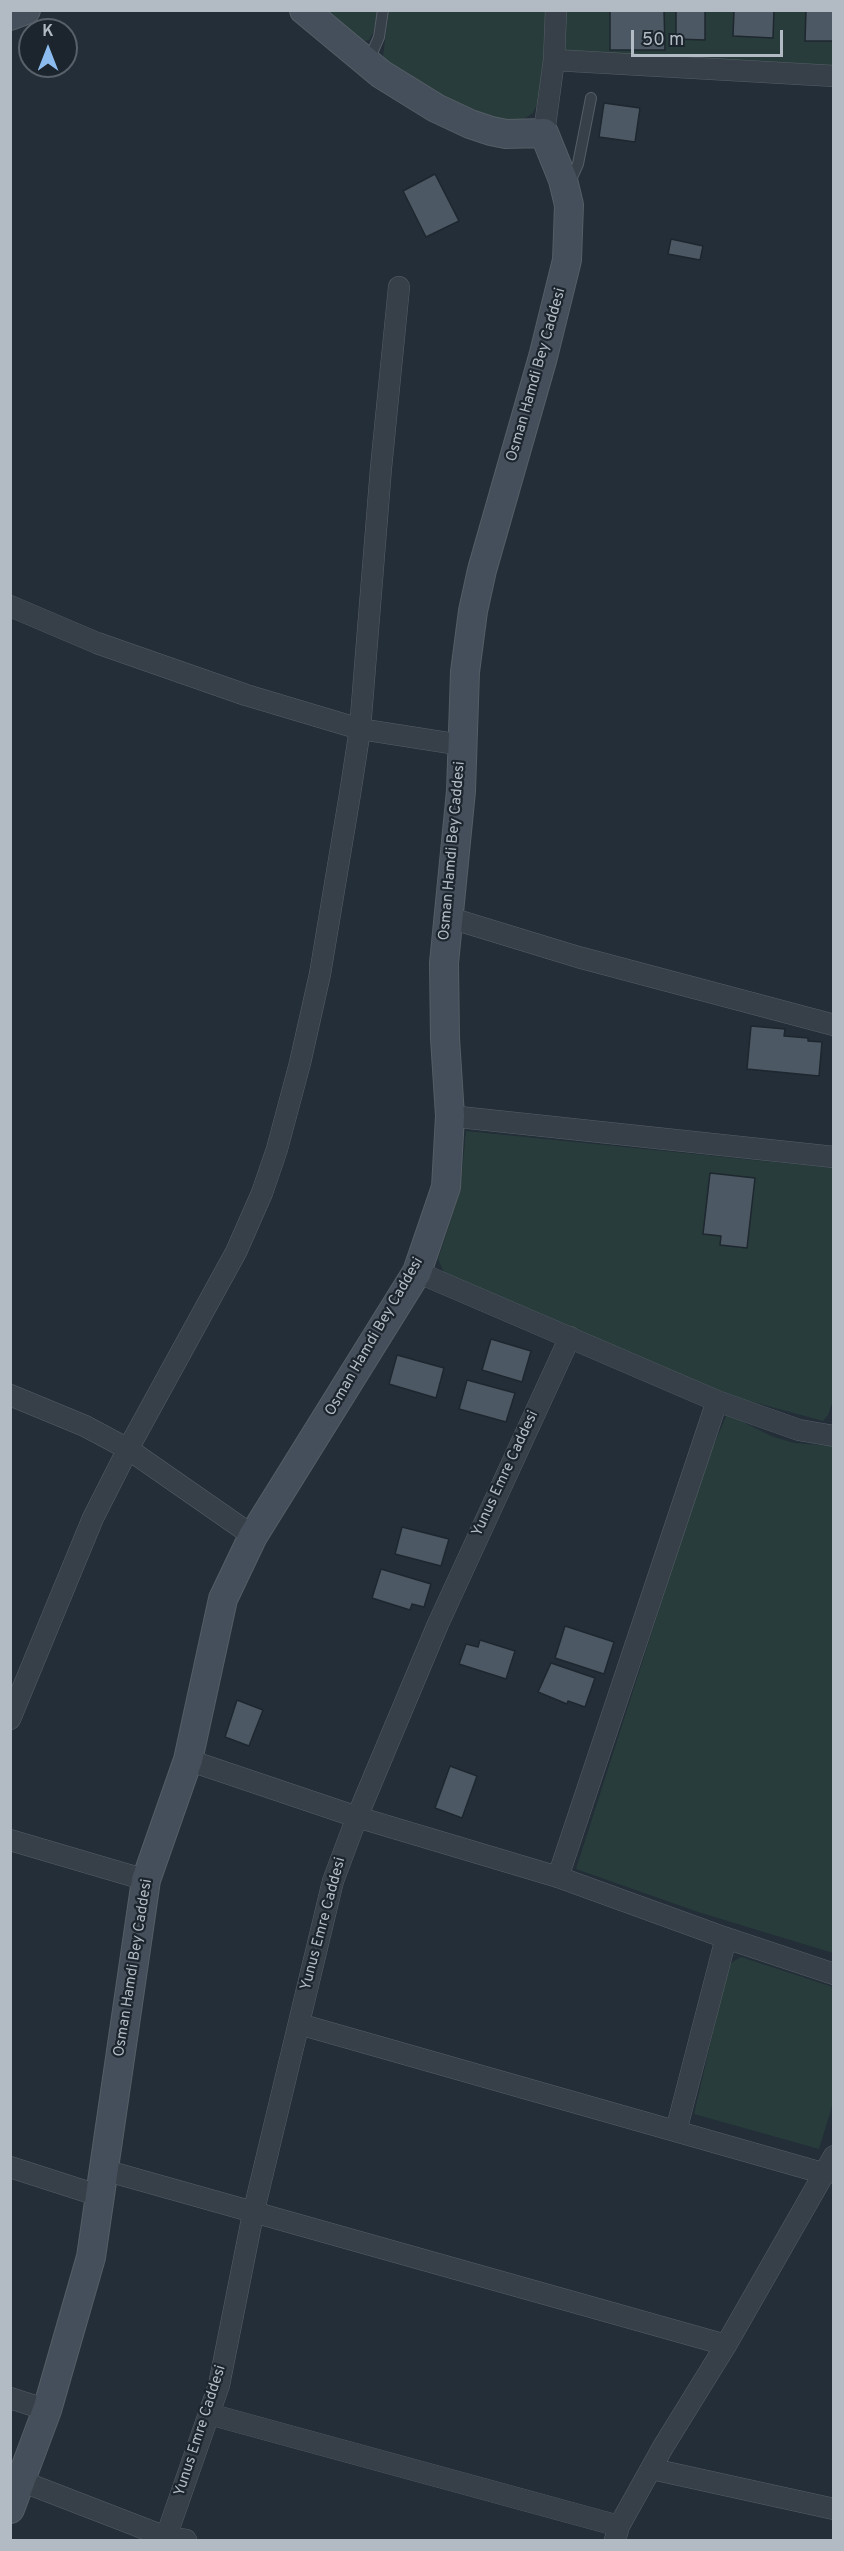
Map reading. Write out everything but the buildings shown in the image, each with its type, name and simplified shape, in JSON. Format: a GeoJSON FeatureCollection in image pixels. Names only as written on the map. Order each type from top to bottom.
{"type":"FeatureCollection","features":[{"type":"Feature","properties":{"kind":"street"},"geometry":{"type":"LineString","coordinates":[[10,16],[26,10]]}},
{"type":"Feature","properties":{"kind":"street"},"geometry":{"type":"LineString","coordinates":[[304,10],[367,63],[401,88],[470,124],[506,134],[544,133],[554,60],[556,10]]}},
{"type":"Feature","properties":{"kind":"street"},"geometry":{"type":"LineString","coordinates":[[554,60],[834,76]]}},
{"type":"Feature","properties":{"kind":"street","name":"Osman Hamdi Bey Caddesi"},"geometry":{"type":"LineString","coordinates":[[10,2509],[47,2410],[91,2257],[146,1880],[188,1760],[223,1599],[253,1536],[417,1272],[446,1187],[450,1116],[445,1038],[444,963],[460,807],[465,672],[478,590],[564,280],[569,240],[566,191],[544,133]]}},
{"type":"Feature","properties":{"kind":"street"},"geometry":{"type":"LineString","coordinates":[[10,1719],[93,1518],[128,1449],[236,1252],[262,1192],[277,1149],[300,1063],[320,974],[360,729],[381,468],[399,287]]}},
{"type":"Feature","properties":{"kind":"street"},"geometry":{"type":"LineString","coordinates":[[10,606],[97,643],[246,695],[360,729],[462,745]]}},
{"type":"Feature","properties":{"kind":"street"},"geometry":{"type":"LineString","coordinates":[[447,917],[578,957],[834,1025]]}},
{"type":"Feature","properties":{"kind":"street"},"geometry":{"type":"LineString","coordinates":[[450,1116],[834,1157]]}},
{"type":"Feature","properties":{"kind":"street"},"geometry":{"type":"LineString","coordinates":[[417,1272],[717,1401],[782,1425],[834,1436]]}},
{"type":"Feature","properties":{"kind":"street","name":"Yunus Emre Caddesi"},"geometry":{"type":"LineString","coordinates":[[172,2539],[219,2385],[253,2214],[333,1881],[357,1817],[438,1624],[570,1337]]}},
{"type":"Feature","properties":{"kind":"street"},"geometry":{"type":"LineString","coordinates":[[10,1395],[85,1426],[128,1449],[253,1536]]}},
{"type":"Feature","properties":{"kind":"street"},"geometry":{"type":"LineString","coordinates":[[558,1877],[717,1401]]}},
{"type":"Feature","properties":{"kind":"street"},"geometry":{"type":"LineString","coordinates":[[188,1760],[357,1817],[558,1877],[726,1938],[834,1974]]}},
{"type":"Feature","properties":{"kind":"street"},"geometry":{"type":"LineString","coordinates":[[10,1840],[146,1880]]}},
{"type":"Feature","properties":{"kind":"street"},"geometry":{"type":"LineString","coordinates":[[675,2131],[726,1938]]}},
{"type":"Feature","properties":{"kind":"street"},"geometry":{"type":"LineString","coordinates":[[209,2414],[617,2533],[830,2165],[675,2131],[299,2024]]}},
{"type":"Feature","properties":{"kind":"street"},"geometry":{"type":"LineString","coordinates":[[10,2167],[253,2214],[726,2345]]}},
{"type":"Feature","properties":{"kind":"street"},"geometry":{"type":"LineString","coordinates":[[10,2398],[47,2410]]}},
{"type":"Feature","properties":{"kind":"street"},"geometry":{"type":"LineString","coordinates":[[652,2469],[834,2509]]}},
{"type":"Feature","properties":{"kind":"street"},"geometry":{"type":"LineString","coordinates":[[21,2481],[172,2539]]}},
{"type":"Feature","properties":{"kind":"lane"},"geometry":{"type":"LineString","coordinates":[[367,63],[379,37],[383,10]]}},
{"type":"Feature","properties":{"kind":"lane"},"geometry":{"type":"LineString","coordinates":[[566,191],[578,164],[591,98]]}},
{"type":"Feature","properties":{"kind":"green space"},"geometry":{"type":"Polygon","coordinates":[[[326,11],[378,11],[373,33],[369,40],[364,41],[326,11]]]}},
{"type":"Feature","properties":{"kind":"green space"},"geometry":{"type":"Polygon","coordinates":[[[389,11],[549,11],[539,100],[533,113],[524,119],[511,120],[493,118],[462,108],[386,62],[383,56],[389,11]]]}},
{"type":"Feature","properties":{"kind":"green space"},"geometry":{"type":"Polygon","coordinates":[[[564,11],[833,11],[833,67],[564,51],[564,11]]]}},
{"type":"Feature","properties":{"kind":"green space"},"geometry":{"type":"Polygon","coordinates":[[[466,1131],[833,1168],[834,1398],[828,1415],[823,1421],[746,1400],[702,1384],[444,1273],[438,1259],[460,1192],[466,1131]]]}},
{"type":"Feature","properties":{"kind":"green space"},"geometry":{"type":"Polygon","coordinates":[[[727,1414],[771,1436],[794,1443],[833,1446],[833,1953],[698,1912],[576,1869],[706,1463],[727,1414]]]}},
{"type":"Feature","properties":{"kind":"green space"},"geometry":{"type":"Polygon","coordinates":[[[741,1957],[833,1987],[833,2103],[819,2149],[694,2114],[729,1964],[741,1957]]]}}]}
